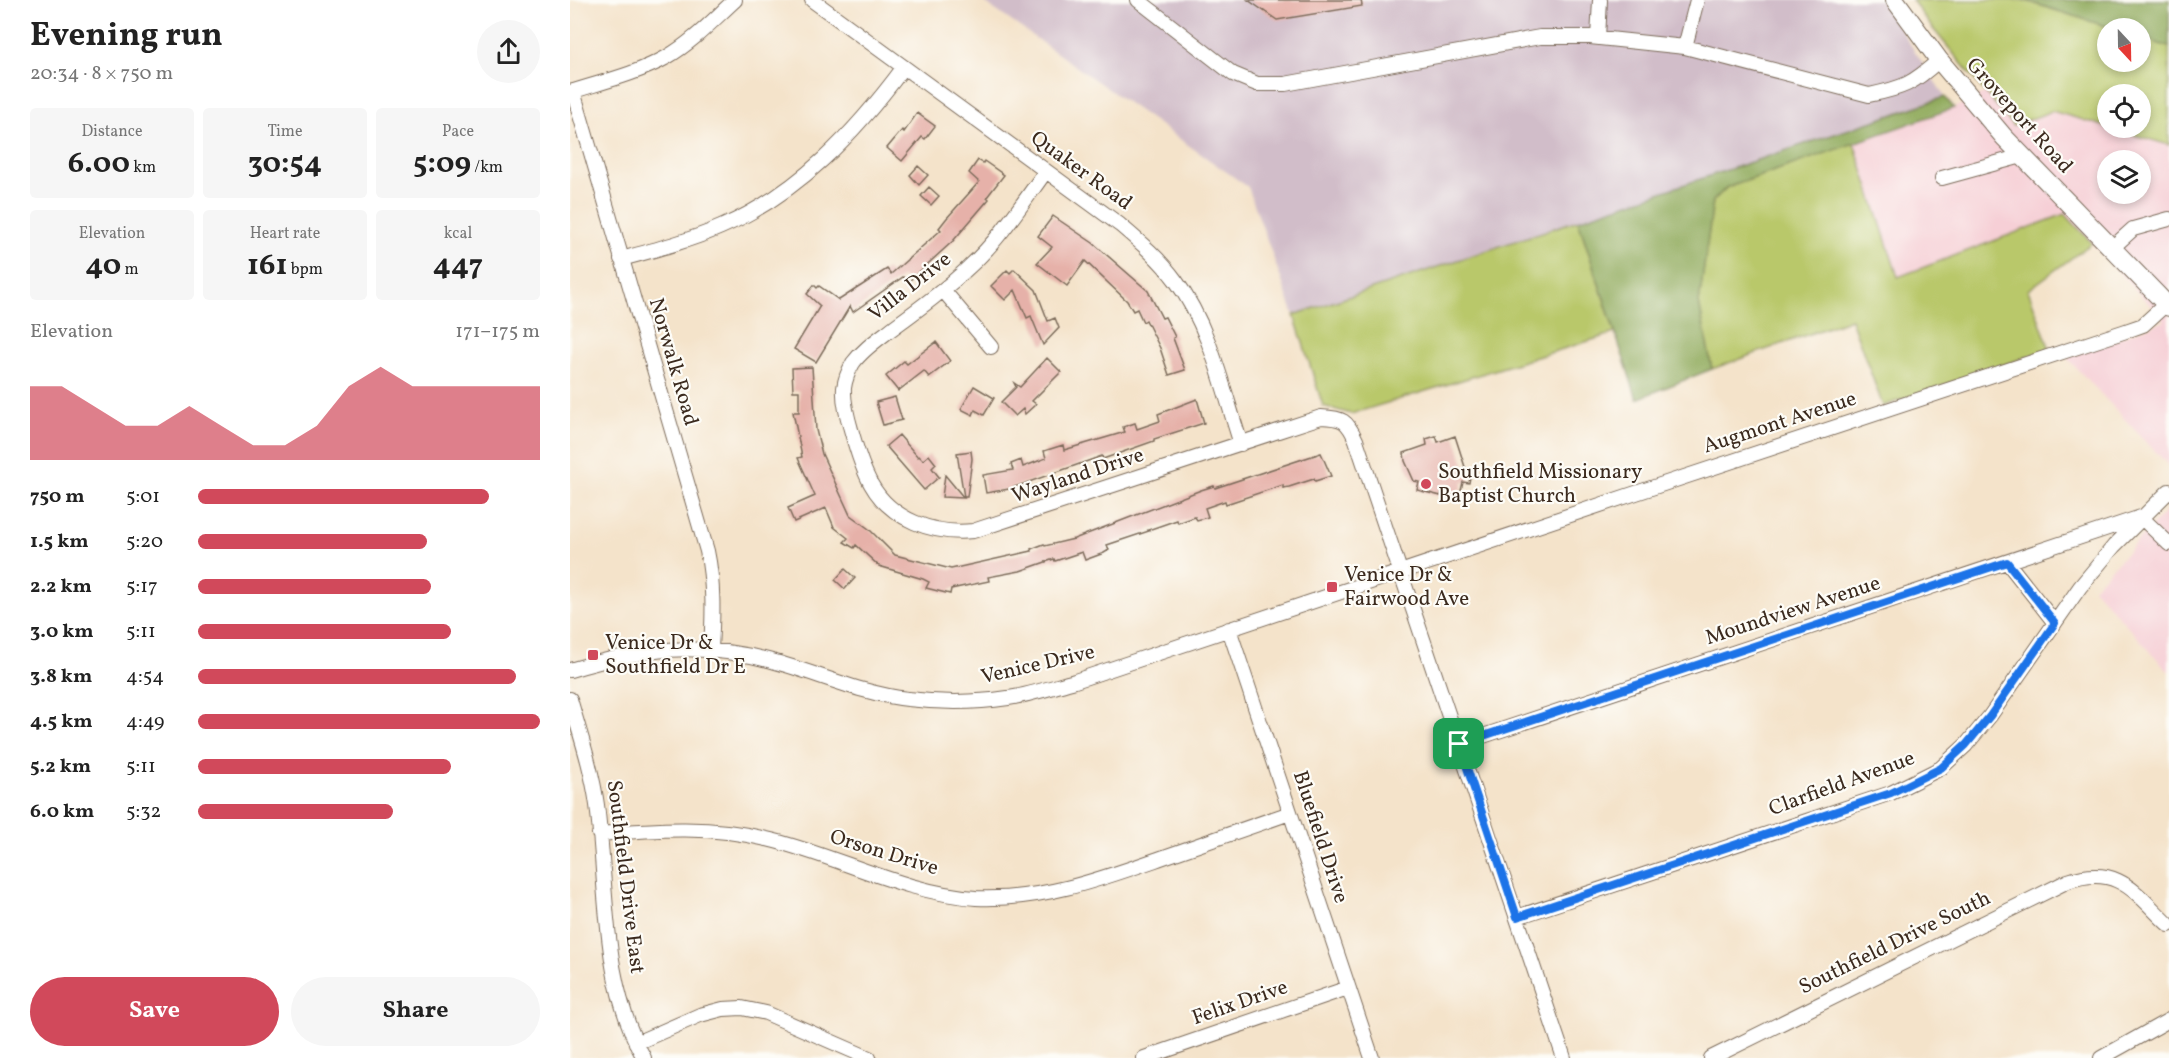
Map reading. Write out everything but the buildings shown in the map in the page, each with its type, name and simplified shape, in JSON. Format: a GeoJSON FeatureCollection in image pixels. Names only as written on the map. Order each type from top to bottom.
{"type":"FeatureCollection","features":[{"type":"Feature","properties":{"kind":"main road","name":"Groveport Road"},"geometry":{"type":"LineString","coordinates":[[1895,0],[1939,60],[2022,156],[2167,305]]}},
{"type":"Feature","properties":{"kind":"street"},"geometry":{"type":"LineString","coordinates":[[571,91],[633,72],[667,57],[698,35],[735,0]]}},
{"type":"Feature","properties":{"kind":"street","name":"Quaker Road"},"geometry":{"type":"LineString","coordinates":[[812,0],[1134,237],[1162,263],[1191,305],[1207,340],[1241,444]]}},
{"type":"Feature","properties":{"kind":"street"},"geometry":{"type":"LineString","coordinates":[[1138,0],[1233,74],[1257,84],[1285,84],[1540,37],[1598,38],[1685,47],[1869,94],[1899,89],[1921,77],[1939,60]]}},
{"type":"Feature","properties":{"kind":"street"},"geometry":{"type":"LineString","coordinates":[[1598,38],[1600,0]]}},
{"type":"Feature","properties":{"kind":"street"},"geometry":{"type":"LineString","coordinates":[[1685,47],[1697,0]]}},
{"type":"Feature","properties":{"kind":"street"},"geometry":{"type":"LineString","coordinates":[[621,259],[681,242],[722,227],[788,189],[845,140],[875,107],[904,67]]}},
{"type":"Feature","properties":{"kind":"street","name":"Norwalk Road"},"geometry":{"type":"LineString","coordinates":[[571,91],[707,551],[712,578],[714,613],[711,649]]}},
{"type":"Feature","properties":{"kind":"street"},"geometry":{"type":"LineString","coordinates":[[1942,178],[2022,156]]}},
{"type":"Feature","properties":{"kind":"street","name":"Villa Drive"},"geometry":{"type":"LineString","coordinates":[[857,451],[844,389],[852,365],[869,345],[943,290],[970,266],[996,238],[1046,171]]}},
{"type":"Feature","properties":{"kind":"street"},"geometry":{"type":"LineString","coordinates":[[2112,248],[2133,229],[2169,219]]}},
{"type":"Feature","properties":{"kind":"street"},"geometry":{"type":"LineString","coordinates":[[943,290],[991,347]]}},
{"type":"Feature","properties":{"kind":"street","name":"Augmont Avenue"},"geometry":{"type":"LineString","coordinates":[[1401,573],[2123,332],[2143,325],[2167,305]]}},
{"type":"Feature","properties":{"kind":"street","name":"Wayland Drive"},"geometry":{"type":"LineString","coordinates":[[857,451],[874,489],[894,510],[926,527],[956,533],[989,528],[1321,417],[1336,417],[1350,426],[1401,573]]}},
{"type":"Feature","properties":{"kind":"street","name":"Clarfield Avenue"},"geometry":{"type":"LineString","coordinates":[[1517,917],[1910,785],[1941,768],[1966,745],[1990,716],[2080,587],[2114,546],[2169,490]]}},
{"type":"Feature","properties":{"kind":"street"},"geometry":{"type":"LineString","coordinates":[[2141,518],[2169,544]]}},
{"type":"Feature","properties":{"kind":"street","name":"Moundview Avenue"},"geometry":{"type":"LineString","coordinates":[[1459,744],[2141,518]]}},
{"type":"Feature","properties":{"kind":"street"},"geometry":{"type":"LineString","coordinates":[[2007,562],[2055,623]]}},
{"type":"Feature","properties":{"kind":"street"},"geometry":{"type":"LineString","coordinates":[[1401,573],[1564,1058]]}},
{"type":"Feature","properties":{"kind":"street","name":"Venice Drive"},"geometry":{"type":"LineString","coordinates":[[570,670],[640,652],[711,649],[771,661],[867,690],[906,699],[976,701],[1010,698],[1075,681],[1401,573]]}},
{"type":"Feature","properties":{"kind":"street","name":"Bluefield Drive"},"geometry":{"type":"LineString","coordinates":[[1229,629],[1372,1058]]}},
{"type":"Feature","properties":{"kind":"street","name":"Southfield Drive East"},"geometry":{"type":"LineString","coordinates":[[570,699],[589,763],[597,804],[613,970],[621,1002],[644,1058]]}},
{"type":"Feature","properties":{"kind":"street","name":"Orson Drive"},"geometry":{"type":"LineString","coordinates":[[599,834],[691,828],[731,831],[802,849],[903,884],[975,898],[1003,898],[1047,893],[1090,883],[1290,813]]}},
{"type":"Feature","properties":{"kind":"street","name":"Southfield Drive South"},"geometry":{"type":"LineString","coordinates":[[1711,1058],[1740,1052],[2068,881],[2084,875],[2102,875],[2116,879],[2129,887],[2169,925]]}},
{"type":"Feature","properties":{"kind":"street","name":"Felix Drive"},"geometry":{"type":"LineString","coordinates":[[1144,1058],[1348,988]]}},
{"type":"Feature","properties":{"kind":"street"},"geometry":{"type":"LineString","coordinates":[[636,1043],[700,1016],[723,1009],[742,1008],[766,1013],[869,1058]]}},
{"type":"Feature","properties":{"kind":"street"},"geometry":{"type":"LineString","coordinates":[[2102,1058],[2169,1020]]}},
{"type":"Feature","properties":{"kind":"shaded area"},"geometry":{"type":"Polygon","coordinates":[[[981,0],[1881,0],[1945,97],[1294,315],[1248,187],[981,0]]]}},
{"type":"Feature","properties":{"kind":"shaded area"},"geometry":{"type":"Polygon","coordinates":[[[1986,93],[2013,126],[2052,111],[2097,124],[2097,138],[2145,138],[2169,145],[2169,466],[2066,357],[2165,321],[2065,215],[1898,277],[1854,143],[1954,108],[1986,93]]]}},
{"type":"Feature","properties":{"kind":"shaded area"},"geometry":{"type":"Polygon","coordinates":[[[2169,508],[2169,672],[2093,588],[2169,508]]]}},
{"type":"Feature","properties":{"kind":"green space"},"geometry":{"type":"Polygon","coordinates":[[[1912,0],[2023,0],[2097,23],[2097,72],[2151,72],[2151,41],[2169,47],[2169,145],[2145,138],[2151,138],[2151,84],[2097,84],[2097,124],[2052,111],[2013,126],[1912,0]]]}},
{"type":"Feature","properties":{"kind":"green space"},"geometry":{"type":"Polygon","coordinates":[[[2023,0],[2169,0],[2169,47],[2151,41],[2151,18],[2097,18],[2097,23],[2023,0]]]}},
{"type":"Feature","properties":{"kind":"green space"},"geometry":{"type":"Polygon","coordinates":[[[1945,97],[1954,108],[1726,188],[1713,201],[1699,303],[1712,369],[1637,399],[1578,220],[1945,97]]]}},
{"type":"Feature","properties":{"kind":"green space"},"geometry":{"type":"Polygon","coordinates":[[[1854,143],[1898,277],[2065,214],[2092,243],[2028,290],[2050,349],[1883,406],[1851,319],[1712,369],[1699,303],[1713,201],[1726,188],[1854,143]]]}},
{"type":"Feature","properties":{"kind":"green space"},"geometry":{"type":"Polygon","coordinates":[[[1578,220],[1615,333],[1351,414],[1323,406],[1294,315],[1578,220]]]}},
{"type":"Feature","properties":{"kind":"place","name":"Southfield Missionary Baptist Church"},"geometry":{"type":"Point","coordinates":[1426,484]}},
{"type":"Feature","properties":{"kind":"place","name":"Venice Dr & Fairwood Ave"},"geometry":{"type":"Point","coordinates":[1332,587]}},
{"type":"Feature","properties":{"kind":"place","name":"Venice Dr & Southfield Dr E"},"geometry":{"type":"Point","coordinates":[593,655]}},
{"type":"Feature","properties":{"kind":"route"},"geometry":{"type":"LineString","coordinates":[[2007,562],[2055,623],[1990,716],[1966,745],[1941,768],[1910,785],[1517,917],[1459,744],[2007,562]]}}]}
